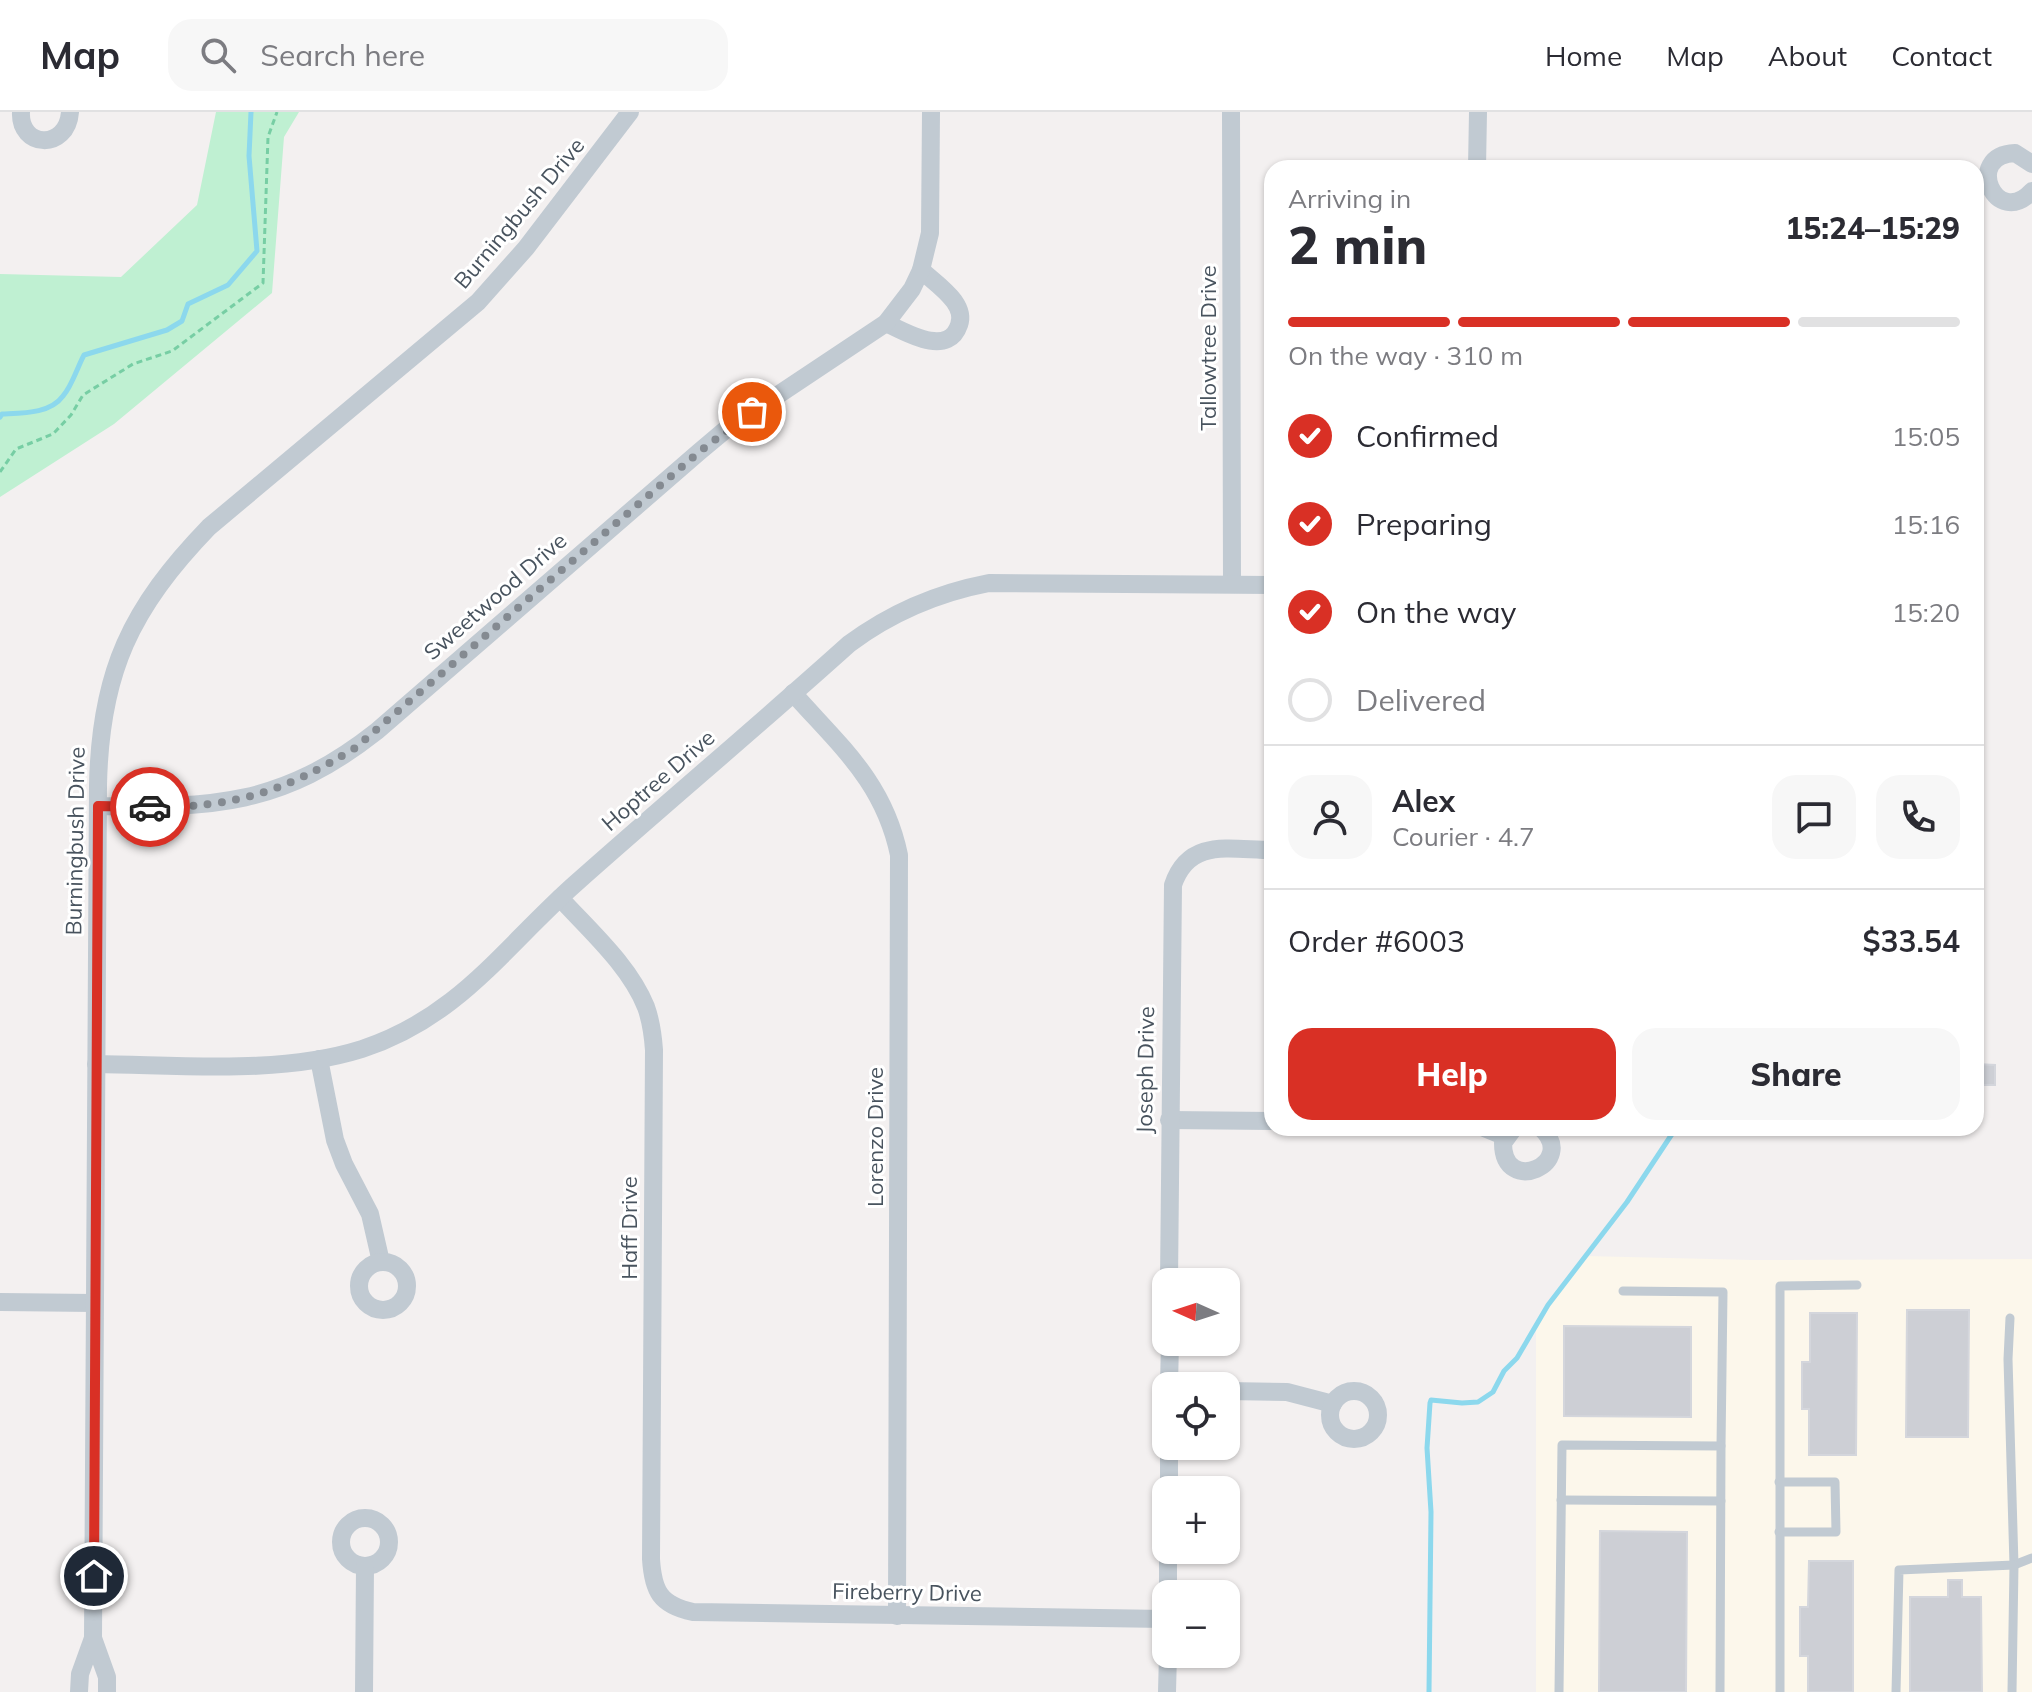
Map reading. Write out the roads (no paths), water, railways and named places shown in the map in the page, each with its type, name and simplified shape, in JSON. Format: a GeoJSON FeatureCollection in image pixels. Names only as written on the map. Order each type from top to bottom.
{"type":"FeatureCollection","features":[{"type":"Feature","properties":{"kind":"street"},"geometry":{"type":"LineString","coordinates":[[21,112],[22,126],[26,132],[46,141],[65,131],[70,112]]}},
{"type":"Feature","properties":{"kind":"street","name":"Burningbush Drive"},"geometry":{"type":"LineString","coordinates":[[79,1692],[80,1674],[93,1638],[98,806],[101,734],[109,687],[132,628],[165,574],[209,527],[478,302],[526,248],[630,112]]}},
{"type":"Feature","properties":{"kind":"street","name":"Sweetwood Drive"},"geometry":{"type":"LineString","coordinates":[[98,806],[222,804],[282,787],[335,761],[377,731],[707,445],[886,323],[900,307],[921,270],[930,233],[931,112]]}},
{"type":"Feature","properties":{"kind":"street","name":"Tallowtree Drive"},"geometry":{"type":"LineString","coordinates":[[1231,112],[1232,584]]}},
{"type":"Feature","properties":{"kind":"street"},"geometry":{"type":"LineString","coordinates":[[1477,160],[1478,112]]}},
{"type":"Feature","properties":{"kind":"street"},"geometry":{"type":"LineString","coordinates":[[1984,170],[2008,154],[2022,155],[2032,164]]}},
{"type":"Feature","properties":{"kind":"street"},"geometry":{"type":"LineString","coordinates":[[1984,176],[1993,193],[2005,201],[2019,201],[2032,191]]}},
{"type":"Feature","properties":{"kind":"street"},"geometry":{"type":"LineString","coordinates":[[886,323],[932,342],[943,341],[953,335],[959,326],[961,314],[956,303],[921,270]]}},
{"type":"Feature","properties":{"kind":"street","name":"Hoptree Drive"},"geometry":{"type":"LineString","coordinates":[[96,1064],[276,1065],[362,1049],[392,1038],[444,1007],[478,980],[560,898],[870,628],[920,602],[965,588],[1015,582],[1264,585]]}},
{"type":"Feature","properties":{"kind":"street","name":"Lorenzo Drive"},"geometry":{"type":"LineString","coordinates":[[793,693],[877,792],[888,813],[899,855],[897,1616]]}},
{"type":"Feature","properties":{"kind":"street","name":"Joseph Drive"},"geometry":{"type":"LineString","coordinates":[[1169,1268],[1171,899],[1177,873],[1193,854],[1204,850],[1264,850]]}},
{"type":"Feature","properties":{"kind":"street","name":"Haff Drive"},"geometry":{"type":"LineString","coordinates":[[560,898],[626,973],[643,1000],[652,1027],[651,1559],[656,1589]]}},
{"type":"Feature","properties":{"kind":"street"},"geometry":{"type":"LineString","coordinates":[[319,1059],[335,1140],[370,1214],[381,1262]]}},
{"type":"Feature","properties":{"kind":"street"},"geometry":{"type":"LineString","coordinates":[[1169,1120],[1264,1121]]}},
{"type":"Feature","properties":{"kind":"street"},"geometry":{"type":"LineString","coordinates":[[1509,1136],[1503,1151],[1509,1164],[1521,1171],[1535,1170],[1547,1162],[1551,1148],[1547,1136]]}},
{"type":"Feature","properties":{"kind":"street"},"geometry":{"type":"LineString","coordinates":[[0,1302],[94,1303]]}},
{"type":"Feature","properties":{"kind":"street"},"geometry":{"type":"LineString","coordinates":[[1240,1391],[1287,1392],[1333,1404]]}},
{"type":"Feature","properties":{"kind":"street"},"geometry":{"type":"LineString","coordinates":[[364,1692],[365,1566]]}},
{"type":"Feature","properties":{"kind":"street","name":"Fireberry Drive"},"geometry":{"type":"LineString","coordinates":[[656,1589],[666,1602],[677,1609],[693,1612],[1152,1619]]}},
{"type":"Feature","properties":{"kind":"street","name":"Burningbush Drive"},"geometry":{"type":"LineString","coordinates":[[93,1638],[107,1677],[107,1692]]}},
{"type":"Feature","properties":{"kind":"street"},"geometry":{"type":"LineString","coordinates":[[1167,1692],[1168,1668]]}},
{"type":"Feature","properties":{"kind":"lane"},"geometry":{"type":"LineString","coordinates":[[1780,1692],[1780,1286],[1857,1285]]}},
{"type":"Feature","properties":{"kind":"lane"},"geometry":{"type":"LineString","coordinates":[[1623,1291],[1723,1292],[1720,1692]]}},
{"type":"Feature","properties":{"kind":"lane"},"geometry":{"type":"LineString","coordinates":[[2010,1318],[2008,1359],[2014,1565],[2012,1692]]}},
{"type":"Feature","properties":{"kind":"lane"},"geometry":{"type":"LineString","coordinates":[[1559,1692],[1562,1445],[1721,1446]]}},
{"type":"Feature","properties":{"kind":"lane"},"geometry":{"type":"LineString","coordinates":[[1779,1482],[1835,1482],[1836,1532],[1779,1532]]}},
{"type":"Feature","properties":{"kind":"lane"},"geometry":{"type":"LineString","coordinates":[[1561,1500],[1721,1501]]}},
{"type":"Feature","properties":{"kind":"lane"},"geometry":{"type":"LineString","coordinates":[[1896,1692],[1899,1570],[2014,1565],[2032,1558]]}},
{"type":"Feature","properties":{"kind":"waterway"},"geometry":{"type":"LineString","coordinates":[[0,417],[2,414],[51,406],[66,392],[84,355],[167,330],[182,321],[188,304],[228,285],[257,251],[249,156],[251,112]]}},
{"type":"Feature","properties":{"kind":"waterway"},"geometry":{"type":"LineString","coordinates":[[1429,1692],[1431,1512],[1427,1448],[1431,1400],[1478,1402],[1493,1392],[1548,1305],[1627,1202],[1671,1136]]}}]}
